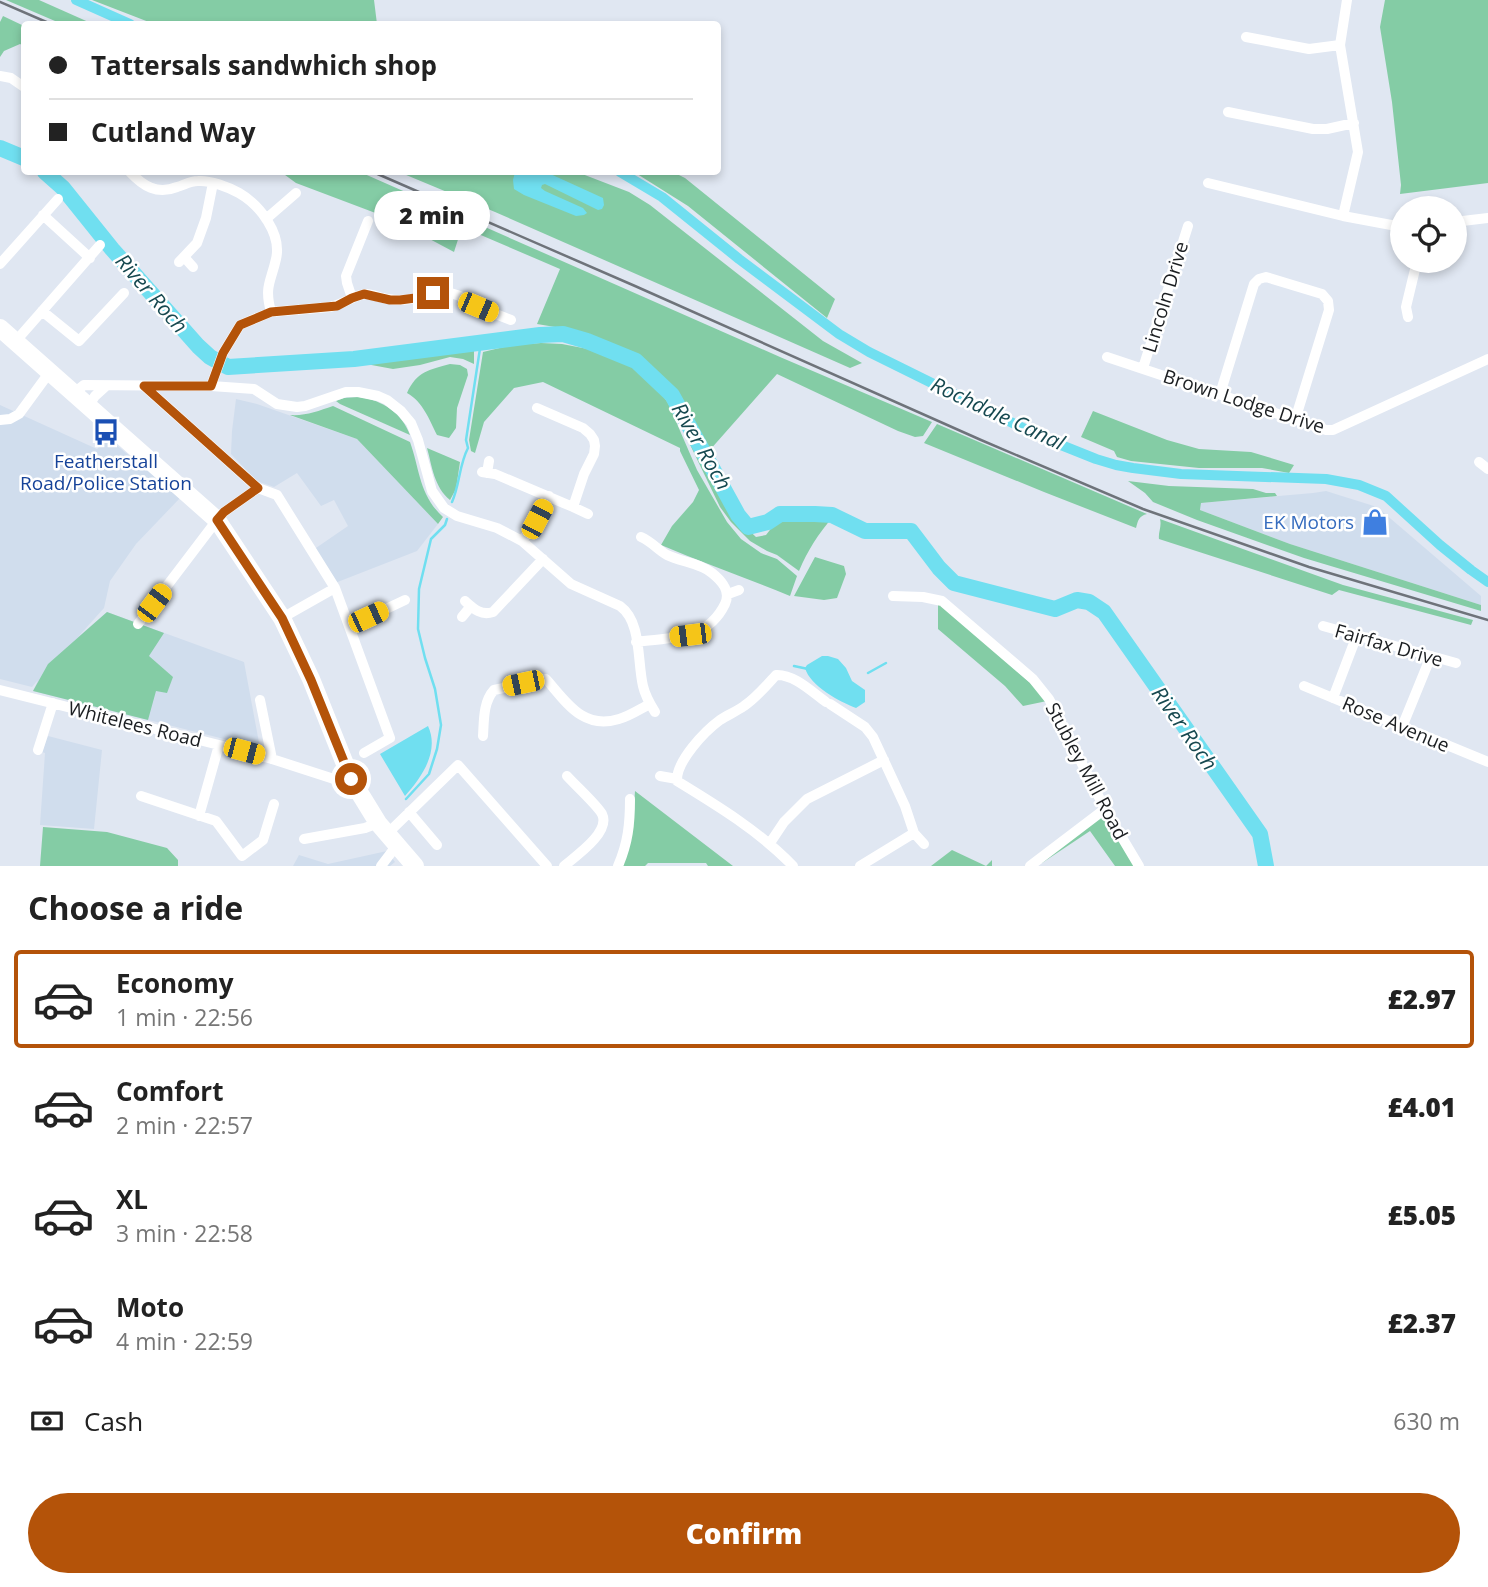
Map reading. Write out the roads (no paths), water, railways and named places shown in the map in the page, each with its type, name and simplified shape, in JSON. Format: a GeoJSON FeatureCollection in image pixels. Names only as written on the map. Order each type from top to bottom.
{"type":"FeatureCollection","features":[{"type":"Feature","properties":{"kind":"highway"},"geometry":{"type":"LineString","coordinates":[[0,328],[217,520],[282,618],[311,680],[351,779],[387,834],[415,866]]}},
{"type":"Feature","properties":{"kind":"street"},"geometry":{"type":"LineString","coordinates":[[1343,216],[1358,152],[1340,45],[1347,0]]}},
{"type":"Feature","properties":{"kind":"street"},"geometry":{"type":"LineString","coordinates":[[1246,37],[1309,49],[1340,45]]}},
{"type":"Feature","properties":{"kind":"street"},"geometry":{"type":"LineString","coordinates":[[0,76],[11,78],[21,85]]}},
{"type":"Feature","properties":{"kind":"street"},"geometry":{"type":"LineString","coordinates":[[1228,112],[1313,129],[1354,123]]}},
{"type":"Feature","properties":{"kind":"street"},"geometry":{"type":"LineString","coordinates":[[133,175],[152,189],[169,190],[201,180],[238,192],[247,199],[266,219],[277,244],[267,291],[271,312]]}},
{"type":"Feature","properties":{"kind":"street"},"geometry":{"type":"LineString","coordinates":[[193,267],[182,259],[197,243],[206,218],[213,183]]}},
{"type":"Feature","properties":{"kind":"street"},"geometry":{"type":"LineString","coordinates":[[1208,183],[1390,225]]}},
{"type":"Feature","properties":{"kind":"street"},"geometry":{"type":"LineString","coordinates":[[266,219],[296,193]]}},
{"type":"Feature","properties":{"kind":"street"},"geometry":{"type":"LineString","coordinates":[[0,264],[58,199]]}},
{"type":"Feature","properties":{"kind":"street"},"geometry":{"type":"LineString","coordinates":[[43,215],[90,258]]}},
{"type":"Feature","properties":{"kind":"street"},"geometry":{"type":"LineString","coordinates":[[1467,220],[1488,218]]}},
{"type":"Feature","properties":{"kind":"street","name":"Lincoln Drive"},"geometry":{"type":"LineString","coordinates":[[1143,368],[1188,226]]}},
{"type":"Feature","properties":{"kind":"street"},"geometry":{"type":"LineString","coordinates":[[352,298],[346,276],[368,228]]}},
{"type":"Feature","properties":{"kind":"street"},"geometry":{"type":"LineString","coordinates":[[15,342],[100,245]]}},
{"type":"Feature","properties":{"kind":"street"},"geometry":{"type":"LineString","coordinates":[[1408,317],[1406,307],[1414,273]]}},
{"type":"Feature","properties":{"kind":"street"},"geometry":{"type":"LineString","coordinates":[[1220,394],[1254,284],[1259,279],[1266,277],[1322,294],[1328,301],[1329,310],[1295,420]]}},
{"type":"Feature","properties":{"kind":"street"},"geometry":{"type":"LineString","coordinates":[[439,278],[441,290]]}},
{"type":"Feature","properties":{"kind":"street"},"geometry":{"type":"LineString","coordinates":[[211,386],[223,353],[240,325],[271,312],[337,306],[364,294],[400,300],[428,296],[441,290],[460,296],[497,319],[511,320]]}},
{"type":"Feature","properties":{"kind":"street"},"geometry":{"type":"LineString","coordinates":[[42,311],[79,341],[124,293]]}},
{"type":"Feature","properties":{"kind":"street","name":"Brown Lodge Drive"},"geometry":{"type":"LineString","coordinates":[[1107,357],[1318,428],[1334,430],[1488,359]]}},
{"type":"Feature","properties":{"kind":"street"},"geometry":{"type":"LineString","coordinates":[[0,420],[19,414],[49,373]]}},
{"type":"Feature","properties":{"kind":"street"},"geometry":{"type":"LineString","coordinates":[[74,393],[84,386],[211,386],[254,389],[277,404],[305,406],[346,392],[370,394],[387,400],[401,411],[411,423],[432,491],[444,508],[468,521],[497,528],[522,541],[571,584],[620,606],[634,622],[643,690],[652,708],[621,719],[600,722],[590,720],[579,715],[547,675],[492,686],[485,708],[486,731]]}},
{"type":"Feature","properties":{"kind":"street"},"geometry":{"type":"LineString","coordinates":[[89,405],[106,386]]}},
{"type":"Feature","properties":{"kind":"street"},"geometry":{"type":"LineString","coordinates":[[144,386],[258,488],[277,495],[335,588],[390,737],[364,752]]}},
{"type":"Feature","properties":{"kind":"street"},"geometry":{"type":"LineString","coordinates":[[537,408],[550,419],[593,431],[594,454],[573,507]]}},
{"type":"Feature","properties":{"kind":"street"},"geometry":{"type":"LineString","coordinates":[[489,460],[485,472],[589,514]]}},
{"type":"Feature","properties":{"kind":"street"},"geometry":{"type":"LineString","coordinates":[[138,624],[224,512],[258,488]]}},
{"type":"Feature","properties":{"kind":"street"},"geometry":{"type":"LineString","coordinates":[[522,541],[549,496]]}},
{"type":"Feature","properties":{"kind":"street"},"geometry":{"type":"LineString","coordinates":[[636,642],[690,635],[707,628],[718,617],[728,594],[710,571],[667,555],[651,541],[641,537]]}},
{"type":"Feature","properties":{"kind":"street"},"geometry":{"type":"LineString","coordinates":[[461,617],[468,604],[484,614],[493,612],[543,559]]}},
{"type":"Feature","properties":{"kind":"street"},"geometry":{"type":"LineString","coordinates":[[282,618],[335,588]]}},
{"type":"Feature","properties":{"kind":"street"},"geometry":{"type":"LineString","coordinates":[[728,594],[739,590]]}},
{"type":"Feature","properties":{"kind":"street","name":"Stubley Mill Road"},"geometry":{"type":"LineString","coordinates":[[893,596],[942,601],[1032,679],[1049,699],[1105,809],[1139,866]]}},
{"type":"Feature","properties":{"kind":"street"},"geometry":{"type":"LineString","coordinates":[[350,626],[405,600]]}},
{"type":"Feature","properties":{"kind":"street","name":"Fairfax Drive"},"geometry":{"type":"LineString","coordinates":[[1323,626],[1455,663]]}},
{"type":"Feature","properties":{"kind":"street"},"geometry":{"type":"LineString","coordinates":[[1333,698],[1357,635]]}},
{"type":"Feature","properties":{"kind":"street"},"geometry":{"type":"LineString","coordinates":[[1402,727],[1431,656]]}},
{"type":"Feature","properties":{"kind":"street"},"geometry":{"type":"LineString","coordinates":[[677,780],[676,772],[681,763],[704,734],[718,721],[754,698],[776,675],[781,675],[791,678],[865,727],[884,760],[914,833],[924,844]]}},
{"type":"Feature","properties":{"kind":"street","name":"Rose Avenue"},"geometry":{"type":"LineString","coordinates":[[1304,686],[1488,762]]}},
{"type":"Feature","properties":{"kind":"street","name":"Whitelees Road"},"geometry":{"type":"LineString","coordinates":[[0,690],[272,759],[337,780],[351,779]]}},
{"type":"Feature","properties":{"kind":"street"},"geometry":{"type":"LineString","coordinates":[[260,700],[272,759]]}},
{"type":"Feature","properties":{"kind":"street"},"geometry":{"type":"LineString","coordinates":[[38,750],[53,704]]}},
{"type":"Feature","properties":{"kind":"street"},"geometry":{"type":"LineString","coordinates":[[199,816],[219,745]]}},
{"type":"Feature","properties":{"kind":"street"},"geometry":{"type":"LineString","coordinates":[[770,843],[784,822],[807,799],[884,760]]}},
{"type":"Feature","properties":{"kind":"street"},"geometry":{"type":"LineString","coordinates":[[381,866],[387,834],[458,765],[547,866]]}},
{"type":"Feature","properties":{"kind":"street"},"geometry":{"type":"LineString","coordinates":[[564,866],[597,837],[604,826],[603,816],[568,776]]}},
{"type":"Feature","properties":{"kind":"street"},"geometry":{"type":"LineString","coordinates":[[660,776],[677,780],[723,809],[770,843],[793,866]]}},
{"type":"Feature","properties":{"kind":"street"},"geometry":{"type":"LineString","coordinates":[[141,796],[216,821],[242,856],[263,840],[274,804]]}},
{"type":"Feature","properties":{"kind":"street"},"geometry":{"type":"LineString","coordinates":[[618,866],[630,824],[629,799]]}},
{"type":"Feature","properties":{"kind":"street"},"geometry":{"type":"LineString","coordinates":[[1030,866],[1105,809]]}},
{"type":"Feature","properties":{"kind":"street"},"geometry":{"type":"LineString","coordinates":[[409,812],[437,845]]}},
{"type":"Feature","properties":{"kind":"street"},"geometry":{"type":"LineString","coordinates":[[304,839],[365,828],[387,834]]}},
{"type":"Feature","properties":{"kind":"street"},"geometry":{"type":"LineString","coordinates":[[860,866],[914,833]]}},
{"type":"Feature","properties":{"kind":"water"},"geometry":{"type":"Polygon","coordinates":[[[514,175],[553,175],[603,198],[604,205],[598,210],[545,184],[542,185],[541,188],[545,191],[583,208],[587,213],[576,216],[524,195],[514,189],[514,175]]]}},
{"type":"Feature","properties":{"kind":"water"},"geometry":{"type":"Polygon","coordinates":[[[822,656],[838,659],[852,681],[865,690],[865,702],[856,708],[834,697],[813,681],[805,668],[822,656]]]}},
{"type":"Feature","properties":{"kind":"water"},"geometry":{"type":"Polygon","coordinates":[[[428,726],[432,745],[430,755],[422,773],[405,796],[380,754],[428,726]]]}},
{"type":"Feature","properties":{"kind":"waterway","name":"Rochdale Canal"},"geometry":{"type":"LineString","coordinates":[[76,0],[123,21]]}},
{"type":"Feature","properties":{"kind":"waterway","name":"River Roch"},"geometry":{"type":"LineString","coordinates":[[0,148],[21,157]]}},
{"type":"Feature","properties":{"kind":"waterway","name":"River Roch"},"geometry":{"type":"LineString","coordinates":[[48,175],[63,188],[112,249],[198,346],[210,357],[228,367],[354,359],[563,334],[636,361],[672,395],[738,515],[748,527],[768,522],[780,514],[815,514],[832,515],[865,531],[911,531],[954,583],[1055,609],[1077,600],[1089,602],[1104,612],[1260,834],[1266,866]]}},
{"type":"Feature","properties":{"kind":"waterway","name":"Rochdale Canal"},"geometry":{"type":"LineString","coordinates":[[625,175],[662,197],[839,334],[869,352],[1041,437],[1096,459],[1133,468],[1181,474],[1326,479],[1359,485],[1386,496],[1440,545],[1488,582]]}},
{"type":"Feature","properties":{"kind":"waterway"},"geometry":{"type":"LineString","coordinates":[[452,502],[468,448],[466,440],[481,342]]}},
{"type":"Feature","properties":{"kind":"waterway"},"geometry":{"type":"LineString","coordinates":[[406,799],[429,774],[441,725],[435,689],[418,629],[419,589],[431,539],[445,525],[447,519]]}},
{"type":"Feature","properties":{"kind":"waterway"},"geometry":{"type":"LineString","coordinates":[[868,673],[886,663]]}},
{"type":"Feature","properties":{"kind":"waterway"},"geometry":{"type":"LineString","coordinates":[[794,666],[808,669]]}},
{"type":"Feature","properties":{"kind":"railway"},"geometry":{"type":"LineString","coordinates":[[0,2],[44,21]]}},
{"type":"Feature","properties":{"kind":"railway"},"geometry":{"type":"LineString","coordinates":[[380,175],[1143,509],[1309,567],[1488,620]]}},
{"type":"Feature","properties":{"kind":"place","name":"Featherstall Road/Police Station"},"geometry":{"type":"Point","coordinates":[106,432]}},
{"type":"Feature","properties":{"kind":"place","name":"EK Motors"},"geometry":{"type":"Point","coordinates":[1375,522]}}]}
